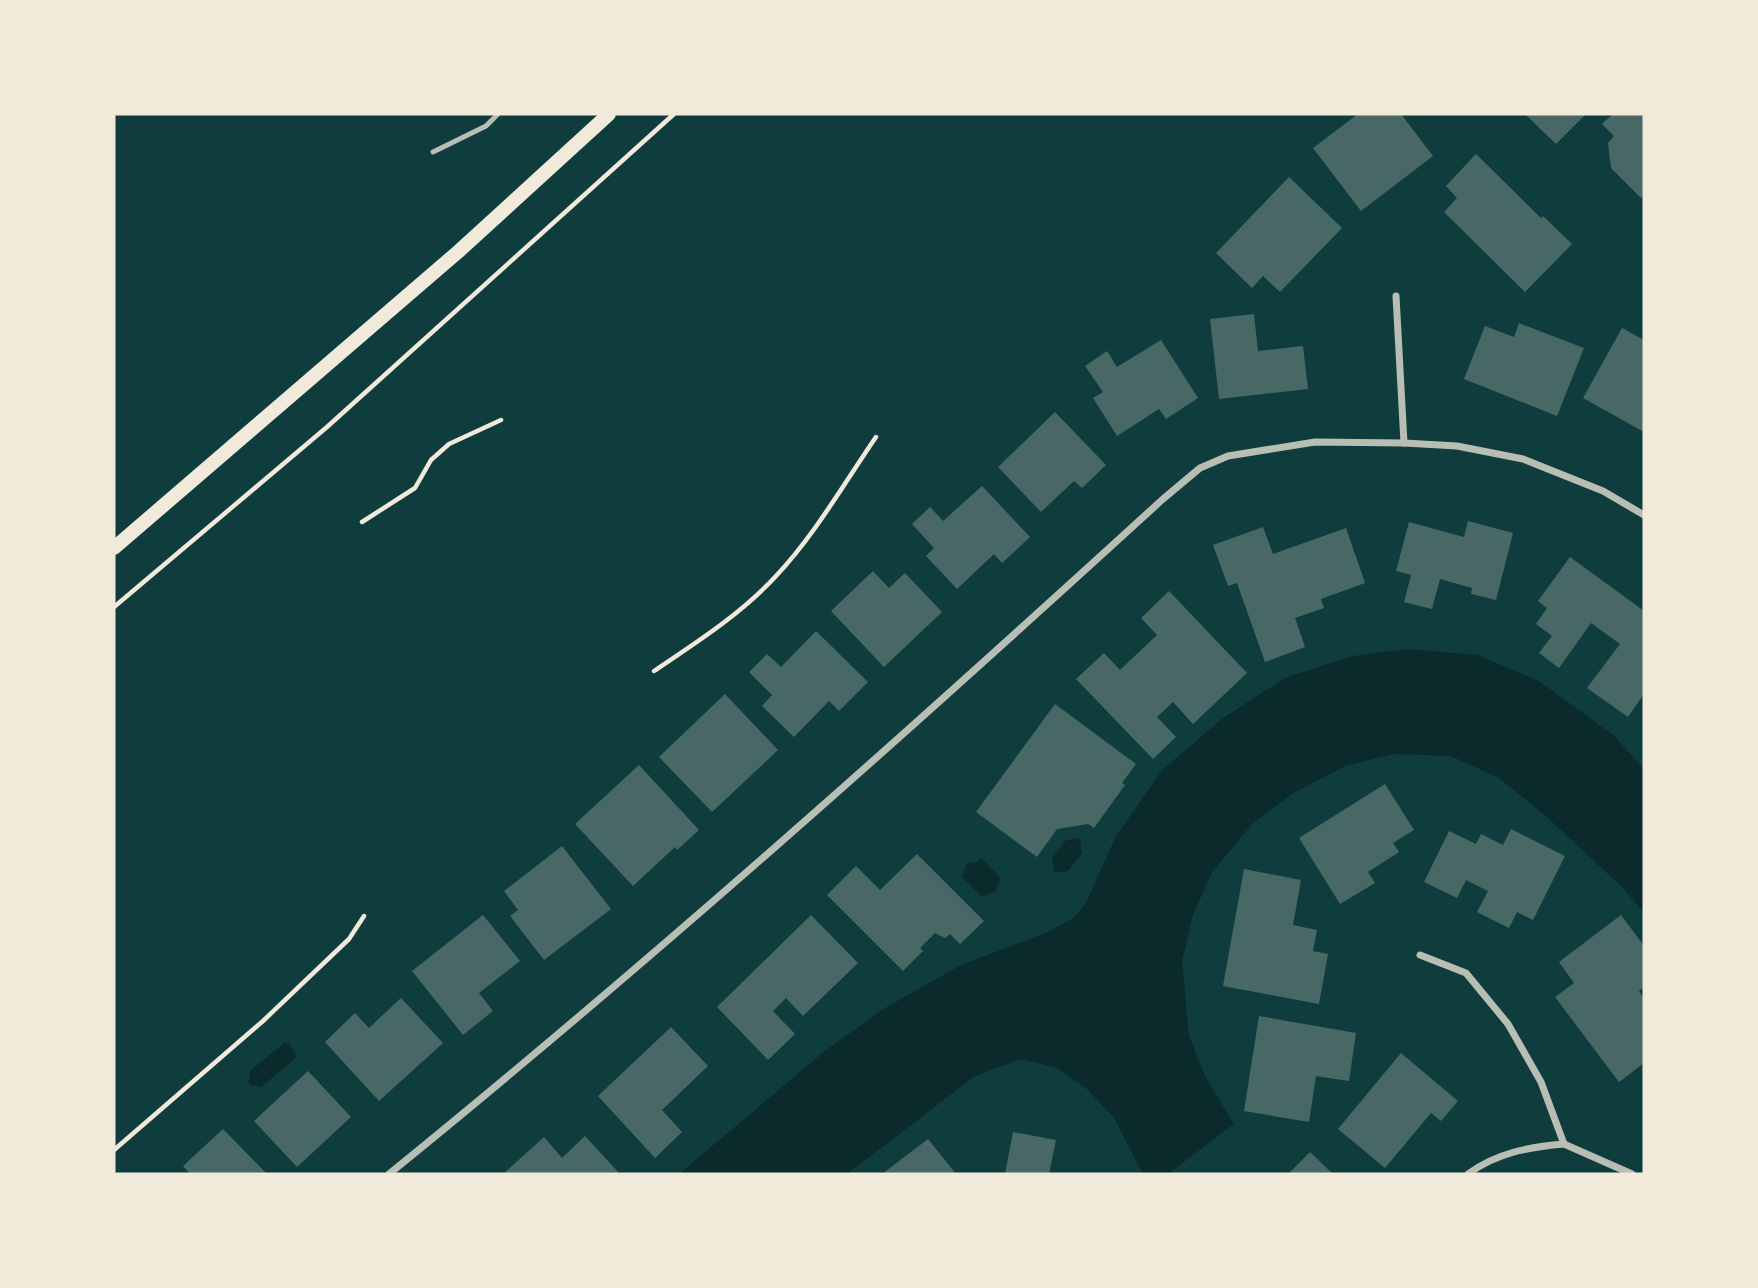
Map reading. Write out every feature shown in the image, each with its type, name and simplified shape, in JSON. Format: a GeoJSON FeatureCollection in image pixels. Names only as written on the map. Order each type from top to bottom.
{"type":"FeatureCollection","features":[{"type":"Feature","properties":{"kind":"main road"},"geometry":{"type":"LineString","coordinates":[[114,548],[449,260],[610,114]]}},
{"type":"Feature","properties":{"kind":"street"},"geometry":{"type":"LineString","coordinates":[[1396,296],[1404,443]]}},
{"type":"Feature","properties":{"kind":"street"},"geometry":{"type":"LineString","coordinates":[[389,1174],[695,918],[915,725],[1152,508],[1200,468],[1228,456],[1315,442],[1457,446],[1523,459],[1603,491],[1644,515]]}},
{"type":"Feature","properties":{"kind":"street"},"geometry":{"type":"LineString","coordinates":[[1420,955],[1466,973],[1508,1024],[1541,1082],[1564,1144]]}},
{"type":"Feature","properties":{"kind":"street"},"geometry":{"type":"LineString","coordinates":[[1468,1174],[1500,1156],[1531,1147],[1564,1144],[1632,1174]]}},
{"type":"Feature","properties":{"kind":"lane"},"geometry":{"type":"LineString","coordinates":[[433,152],[486,126],[498,114]]}},
{"type":"Feature","properties":{"kind":"path"},"geometry":{"type":"LineString","coordinates":[[114,607],[327,427],[674,114]]}},
{"type":"Feature","properties":{"kind":"path"},"geometry":{"type":"LineString","coordinates":[[362,522],[415,488],[430,460],[449,444],[501,420]]}},
{"type":"Feature","properties":{"kind":"path"},"geometry":{"type":"LineString","coordinates":[[654,671],[739,611],[777,576],[806,539],[876,437]]}},
{"type":"Feature","properties":{"kind":"path"},"geometry":{"type":"LineString","coordinates":[[114,1150],[282,1003],[349,939],[363,916]]}},
{"type":"Feature","properties":{"kind":"water"},"geometry":{"type":"Polygon","coordinates":[[[1407,649],[1478,655],[1539,681],[1613,735],[1644,769],[1644,913],[1623,888],[1547,817],[1499,778],[1451,756],[1393,754],[1345,766],[1292,794],[1254,822],[1212,872],[1193,915],[1182,961],[1189,1036],[1205,1076],[1234,1124],[1168,1174],[1143,1174],[1114,1118],[1087,1089],[1057,1068],[1021,1059],[975,1076],[847,1174],[679,1174],[826,1050],[885,1008],[961,965],[1048,932],[1072,919],[1086,903],[1115,838],[1162,770],[1223,718],[1287,677],[1353,656],[1407,649]]]}},
{"type":"Feature","properties":{"kind":"water"},"geometry":{"type":"Polygon","coordinates":[[[1080,838],[1082,853],[1068,871],[1054,873],[1052,858],[1066,840],[1080,838]]]}},
{"type":"Feature","properties":{"kind":"water"},"geometry":{"type":"Polygon","coordinates":[[[981,858],[1001,878],[996,891],[982,897],[962,877],[967,863],[977,862],[981,858]]]}},
{"type":"Feature","properties":{"kind":"water"},"geometry":{"type":"Polygon","coordinates":[[[285,1042],[297,1057],[262,1086],[252,1087],[247,1081],[250,1071],[285,1042]]]}},
{"type":"Feature","properties":{"kind":"building"},"geometry":{"type":"Polygon","coordinates":[[[1358,114],[1401,114],[1433,156],[1361,211],[1313,148],[1358,114]]]}},
{"type":"Feature","properties":{"kind":"building"},"geometry":{"type":"Polygon","coordinates":[[[1525,114],[1586,114],[1556,144],[1525,114]]]}},
{"type":"Feature","properties":{"kind":"building"},"geometry":{"type":"Polygon","coordinates":[[[1613,114],[1644,114],[1644,195],[1641,198],[1611,168],[1608,143],[1614,136],[1602,124],[1613,114]]]}},
{"type":"Feature","properties":{"kind":"building"},"geometry":{"type":"Polygon","coordinates":[[[1476,154],[1541,218],[1543,216],[1572,244],[1525,292],[1444,212],[1457,198],[1446,186],[1476,154]]]}},
{"type":"Feature","properties":{"kind":"building"},"geometry":{"type":"Polygon","coordinates":[[[1289,177],[1342,228],[1280,292],[1263,276],[1252,288],[1216,253],[1289,177]]]}},
{"type":"Feature","properties":{"kind":"building"},"geometry":{"type":"Polygon","coordinates":[[[1254,314],[1258,351],[1303,346],[1308,389],[1219,399],[1210,319],[1254,314]]]}},
{"type":"Feature","properties":{"kind":"building"},"geometry":{"type":"Polygon","coordinates":[[[1519,323],[1584,348],[1557,416],[1464,379],[1485,326],[1514,337],[1519,323]]]}},
{"type":"Feature","properties":{"kind":"building"},"geometry":{"type":"Polygon","coordinates":[[[1622,328],[1644,340],[1644,432],[1583,398],[1622,328]]]}},
{"type":"Feature","properties":{"kind":"building"},"geometry":{"type":"Polygon","coordinates":[[[1161,340],[1198,398],[1166,419],[1159,409],[1117,436],[1093,398],[1103,392],[1085,366],[1107,351],[1117,367],[1161,340]]]}},
{"type":"Feature","properties":{"kind":"building"},"geometry":{"type":"Polygon","coordinates":[[[1055,412],[1106,465],[1082,488],[1074,481],[1041,512],[998,467],[1055,412]]]}},
{"type":"Feature","properties":{"kind":"building"},"geometry":{"type":"Polygon","coordinates":[[[982,486],[1030,537],[1002,563],[994,554],[957,589],[926,556],[934,548],[912,524],[930,507],[943,521],[982,486]]]}},
{"type":"Feature","properties":{"kind":"building"},"geometry":{"type":"Polygon","coordinates":[[[1468,521],[1513,533],[1496,600],[1471,594],[1472,588],[1440,579],[1432,609],[1404,602],[1411,575],[1396,571],[1409,522],[1464,537],[1468,521]]]}},
{"type":"Feature","properties":{"kind":"building"},"geometry":{"type":"Polygon","coordinates":[[[1263,527],[1273,554],[1346,528],[1365,583],[1321,599],[1324,608],[1295,618],[1305,647],[1265,662],[1237,583],[1228,586],[1213,545],[1263,527]]]}},
{"type":"Feature","properties":{"kind":"building"},"geometry":{"type":"Polygon","coordinates":[[[1570,557],[1644,611],[1644,694],[1628,717],[1587,688],[1620,644],[1591,623],[1559,668],[1539,653],[1552,636],[1536,624],[1547,608],[1538,601],[1570,557]]]}},
{"type":"Feature","properties":{"kind":"building"},"geometry":{"type":"Polygon","coordinates":[[[873,571],[889,588],[905,573],[942,612],[884,667],[831,611],[873,571]]]}},
{"type":"Feature","properties":{"kind":"building"},"geometry":{"type":"Polygon","coordinates":[[[1169,591],[1247,673],[1193,724],[1173,702],[1157,717],[1176,737],[1153,759],[1076,679],[1104,653],[1120,670],[1157,635],[1141,618],[1169,591]]]}},
{"type":"Feature","properties":{"kind":"building"},"geometry":{"type":"Polygon","coordinates":[[[816,631],[868,682],[839,711],[829,701],[794,737],[762,706],[772,695],[749,672],[767,654],[781,667],[816,631]]]}},
{"type":"Feature","properties":{"kind":"building"},"geometry":{"type":"Polygon","coordinates":[[[725,694],[778,750],[712,812],[659,757],[725,694]]]}},
{"type":"Feature","properties":{"kind":"building"},"geometry":{"type":"Polygon","coordinates":[[[1055,704],[1136,764],[1122,783],[1125,785],[1094,828],[1088,824],[1057,829],[1037,857],[976,812],[1055,704]]]}},
{"type":"Feature","properties":{"kind":"building"},"geometry":{"type":"Polygon","coordinates":[[[639,765],[699,830],[677,850],[675,847],[633,886],[575,824],[639,765]]]}},
{"type":"Feature","properties":{"kind":"building"},"geometry":{"type":"Polygon","coordinates":[[[1385,784],[1414,830],[1393,843],[1399,852],[1368,872],[1375,883],[1340,904],[1299,838],[1385,784]]]}},
{"type":"Feature","properties":{"kind":"building"},"geometry":{"type":"Polygon","coordinates":[[[1511,829],[1565,856],[1533,920],[1517,912],[1509,928],[1477,912],[1488,891],[1466,880],[1457,898],[1424,882],[1449,831],[1476,844],[1481,834],[1503,845],[1511,829]]]}},
{"type":"Feature","properties":{"kind":"building"},"geometry":{"type":"Polygon","coordinates":[[[562,846],[611,909],[544,960],[510,916],[518,910],[504,891],[562,846]]]}},
{"type":"Feature","properties":{"kind":"building"},"geometry":{"type":"Polygon","coordinates":[[[917,854],[984,921],[960,944],[950,934],[945,938],[935,933],[920,948],[923,951],[903,971],[827,895],[856,866],[880,890],[917,854]]]}},
{"type":"Feature","properties":{"kind":"building"},"geometry":{"type":"Polygon","coordinates":[[[1244,869],[1301,880],[1293,925],[1317,930],[1313,951],[1328,954],[1319,1004],[1223,986],[1244,869]]]}},
{"type":"Feature","properties":{"kind":"building"},"geometry":{"type":"Polygon","coordinates":[[[483,915],[520,961],[479,993],[493,1011],[463,1035],[412,971],[483,915]]]}},
{"type":"Feature","properties":{"kind":"building"},"geometry":{"type":"Polygon","coordinates":[[[811,915],[858,963],[803,1016],[786,998],[773,1011],[795,1034],[768,1060],[717,1007],[811,915]]]}},
{"type":"Feature","properties":{"kind":"building"},"geometry":{"type":"Polygon","coordinates":[[[1621,915],[1644,946],[1644,987],[1639,991],[1644,998],[1644,1063],[1619,1082],[1555,997],[1574,983],[1559,962],[1621,915]]]}},
{"type":"Feature","properties":{"kind":"building"},"geometry":{"type":"Polygon","coordinates":[[[401,998],[443,1043],[379,1101],[325,1042],[355,1013],[369,1028],[401,998]]]}},
{"type":"Feature","properties":{"kind":"building"},"geometry":{"type":"Polygon","coordinates":[[[1259,1016],[1356,1033],[1349,1081],[1316,1076],[1309,1122],[1244,1111],[1259,1016]]]}},
{"type":"Feature","properties":{"kind":"building"},"geometry":{"type":"Polygon","coordinates":[[[671,1027],[708,1066],[662,1110],[682,1132],[655,1158],[598,1096],[671,1027]]]}},
{"type":"Feature","properties":{"kind":"building"},"geometry":{"type":"Polygon","coordinates":[[[1401,1053],[1458,1101],[1441,1121],[1431,1113],[1385,1168],[1338,1129],[1401,1053]]]}},
{"type":"Feature","properties":{"kind":"building"},"geometry":{"type":"Polygon","coordinates":[[[308,1071],[351,1117],[297,1167],[254,1121],[308,1071]]]}},
{"type":"Feature","properties":{"kind":"building"},"geometry":{"type":"Polygon","coordinates":[[[223,1129],[267,1174],[190,1174],[183,1166],[223,1129]]]}},
{"type":"Feature","properties":{"kind":"building"},"geometry":{"type":"Polygon","coordinates":[[[1013,1132],[1056,1140],[1049,1174],[1005,1174],[1013,1132]]]}},
{"type":"Feature","properties":{"kind":"building"},"geometry":{"type":"Polygon","coordinates":[[[585,1136],[620,1174],[503,1174],[544,1137],[562,1158],[585,1136]]]}},
{"type":"Feature","properties":{"kind":"building"},"geometry":{"type":"Polygon","coordinates":[[[928,1139],[956,1174],[882,1174],[928,1139]]]}},
{"type":"Feature","properties":{"kind":"building"},"geometry":{"type":"Polygon","coordinates":[[[1310,1152],[1333,1174],[1288,1174],[1310,1152]]]}}]}
